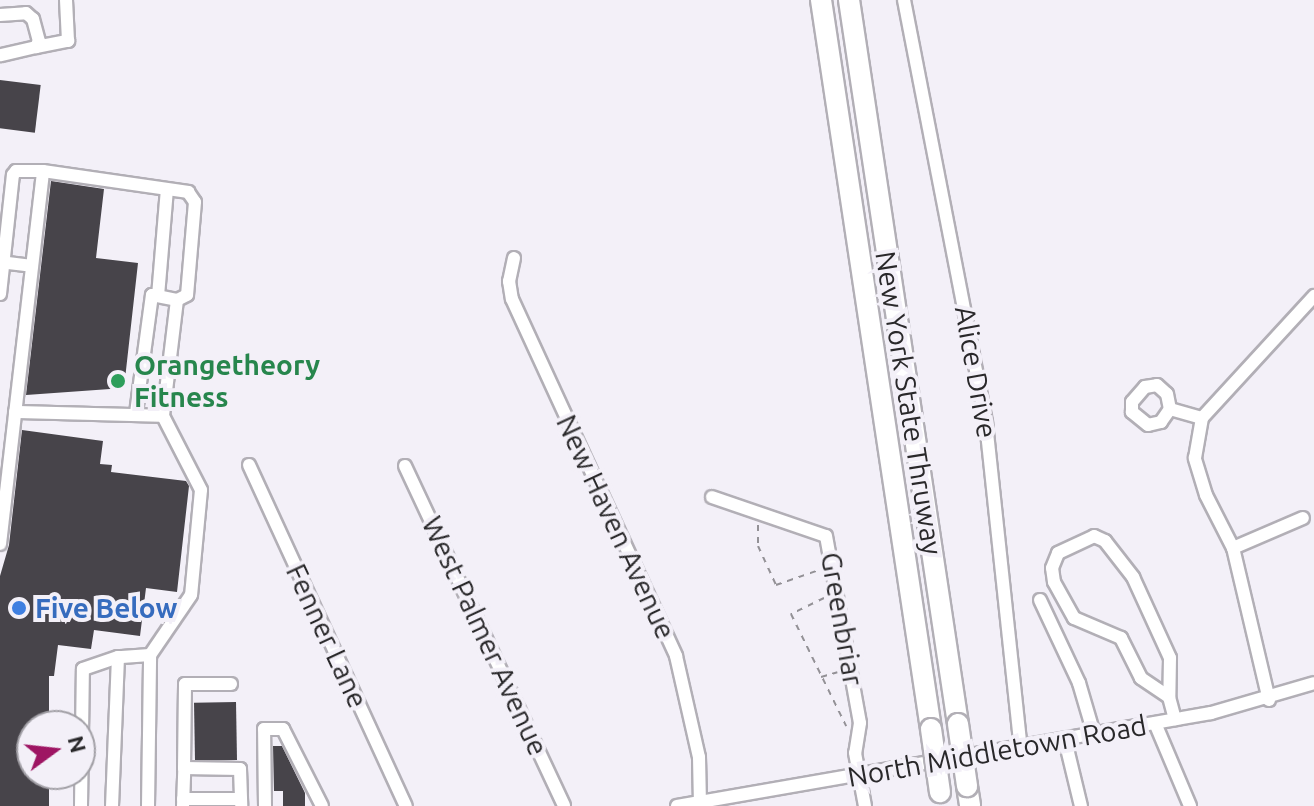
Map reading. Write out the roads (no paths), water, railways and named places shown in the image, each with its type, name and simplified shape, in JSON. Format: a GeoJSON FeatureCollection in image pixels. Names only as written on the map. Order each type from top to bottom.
{"type":"FeatureCollection","features":[{"type":"Feature","properties":{"kind":"highway","name":"New York State Thruway"},"geometry":{"type":"LineString","coordinates":[[821,0],[941,799]]}},
{"type":"Feature","properties":{"kind":"highway","name":"New York State Thruway"},"geometry":{"type":"LineString","coordinates":[[849,0],[969,796]]}},
{"type":"Feature","properties":{"kind":"street"},"geometry":{"type":"LineString","coordinates":[[0,55],[68,41],[71,29],[66,0]]}},
{"type":"Feature","properties":{"kind":"street","name":"Alice Drive"},"geometry":{"type":"LineString","coordinates":[[904,0],[986,423],[1021,748]]}},
{"type":"Feature","properties":{"kind":"street"},"geometry":{"type":"LineString","coordinates":[[0,15],[20,11],[33,19],[36,47]]}},
{"type":"Feature","properties":{"kind":"street"},"geometry":{"type":"LineString","coordinates":[[0,294],[4,225],[16,171],[43,171],[188,192],[195,202],[187,295],[177,300],[152,295],[136,413]]}},
{"type":"Feature","properties":{"kind":"street"},"geometry":{"type":"LineString","coordinates":[[0,544],[5,463],[15,412],[43,171]]}},
{"type":"Feature","properties":{"kind":"street"},"geometry":{"type":"LineString","coordinates":[[158,296],[167,189]]}},
{"type":"Feature","properties":{"kind":"street","name":"New Haven Avenue"},"geometry":{"type":"LineString","coordinates":[[514,258],[509,281],[512,299],[680,668],[699,757],[700,804]]}},
{"type":"Feature","properties":{"kind":"street"},"geometry":{"type":"LineString","coordinates":[[2,262],[32,266]]}},
{"type":"Feature","properties":{"kind":"street"},"geometry":{"type":"LineString","coordinates":[[1269,700],[1233,548],[1206,495],[1195,458],[1202,418],[1314,296]]}},
{"type":"Feature","properties":{"kind":"street"},"geometry":{"type":"LineString","coordinates":[[148,806],[150,655],[191,595],[201,490],[163,416],[177,300]]}},
{"type":"Feature","properties":{"kind":"street"},"geometry":{"type":"LineString","coordinates":[[1170,409],[1202,418]]}},
{"type":"Feature","properties":{"kind":"street"},"geometry":{"type":"LineString","coordinates":[[15,412],[163,416]]}},
{"type":"Feature","properties":{"kind":"street","name":"Fenner Lane"},"geometry":{"type":"LineString","coordinates":[[249,465],[406,806]]}},
{"type":"Feature","properties":{"kind":"street","name":"West Palmer Avenue"},"geometry":{"type":"LineString","coordinates":[[405,466],[564,806]]}},
{"type":"Feature","properties":{"kind":"street","name":"Greenbriar"},"geometry":{"type":"LineString","coordinates":[[712,497],[760,516],[820,531],[834,566],[840,593],[860,723],[855,753],[865,806]]}},
{"type":"Feature","properties":{"kind":"street"},"geometry":{"type":"LineString","coordinates":[[1233,548],[1303,518]]}},
{"type":"Feature","properties":{"kind":"street"},"geometry":{"type":"LineString","coordinates":[[1169,697],[1141,678],[1121,638],[1074,618],[1054,582],[1058,553],[1094,536],[1105,541],[1133,577],[1170,658],[1169,697],[1175,719]]}},
{"type":"Feature","properties":{"kind":"street"},"geometry":{"type":"LineString","coordinates":[[1040,600],[1079,683],[1094,734]]}},
{"type":"Feature","properties":{"kind":"street"},"geometry":{"type":"LineString","coordinates":[[81,806],[83,669],[118,657],[150,655]]}},
{"type":"Feature","properties":{"kind":"street"},"geometry":{"type":"LineString","coordinates":[[112,806],[118,657]]}},
{"type":"Feature","properties":{"kind":"street","name":"North Middletown Road"},"geometry":{"type":"LineString","coordinates":[[677,806],[1155,723],[1269,700],[1314,683]]}},
{"type":"Feature","properties":{"kind":"street"},"geometry":{"type":"LineString","coordinates":[[184,768],[240,769],[241,802],[183,802],[185,684],[231,684]]}},
{"type":"Feature","properties":{"kind":"street"},"geometry":{"type":"LineString","coordinates":[[1155,723],[1190,806]]}},
{"type":"Feature","properties":{"kind":"street"},"geometry":{"type":"LineString","coordinates":[[265,806],[264,729],[283,729],[322,806]]}},
{"type":"Feature","properties":{"kind":"street"},"geometry":{"type":"LineString","coordinates":[[1065,740],[1081,806]]}},
{"type":"Feature","properties":{"kind":"place","name":"Orangetheory Fitness"},"geometry":{"type":"Point","coordinates":[118,381]}},
{"type":"Feature","properties":{"kind":"place","name":"Five Below"},"geometry":{"type":"Point","coordinates":[19,608]}}]}
